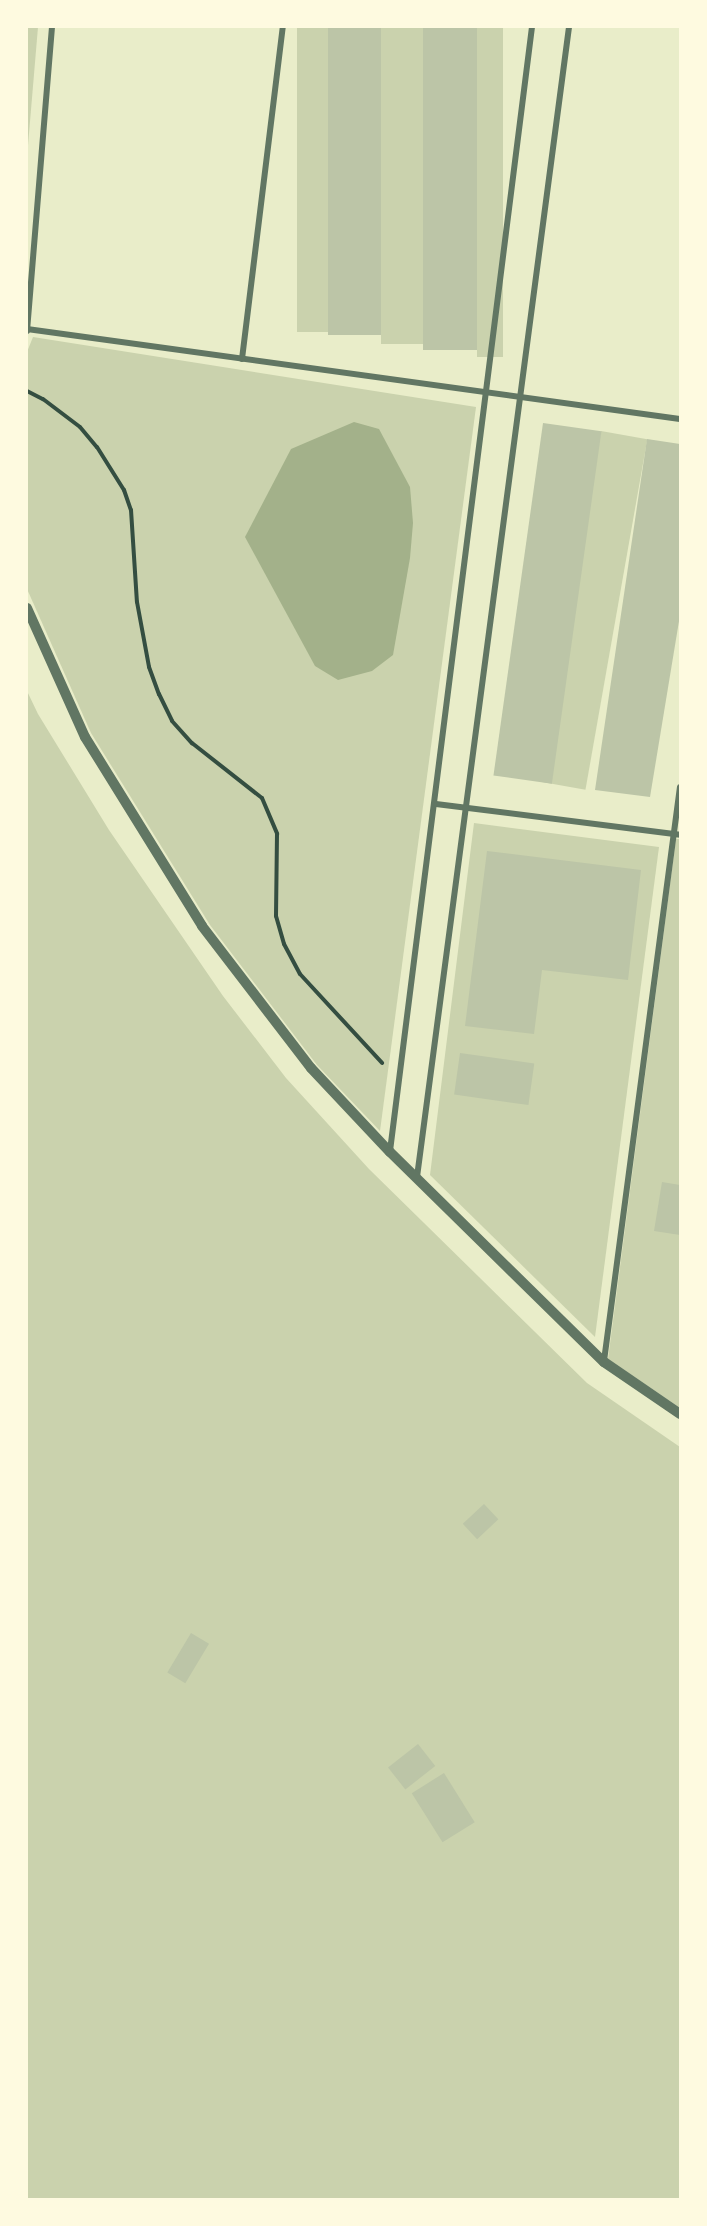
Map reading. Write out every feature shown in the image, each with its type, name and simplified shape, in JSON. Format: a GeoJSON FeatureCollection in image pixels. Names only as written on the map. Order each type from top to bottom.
{"type":"FeatureCollection","features":[{"type":"Feature","properties":{"kind":"street"},"geometry":{"type":"LineString","coordinates":[[52,27],[27,330],[680,419]]}},
{"type":"Feature","properties":{"kind":"street"},"geometry":{"type":"LineString","coordinates":[[242,359],[283,27]]}},
{"type":"Feature","properties":{"kind":"street"},"geometry":{"type":"LineString","coordinates":[[390,1152],[436,804],[532,27]]}},
{"type":"Feature","properties":{"kind":"street"},"geometry":{"type":"LineString","coordinates":[[417,1178],[518,397],[569,27]]}},
{"type":"Feature","properties":{"kind":"street"},"geometry":{"type":"LineString","coordinates":[[27,608],[85,736],[202,926],[311,1068],[390,1152],[604,1362],[680,1414]]}},
{"type":"Feature","properties":{"kind":"street"},"geometry":{"type":"LineString","coordinates":[[604,1362],[676,835],[680,787]]}},
{"type":"Feature","properties":{"kind":"street"},"geometry":{"type":"LineString","coordinates":[[436,804],[676,835]]}},
{"type":"Feature","properties":{"kind":"path"},"geometry":{"type":"LineString","coordinates":[[27,391],[43,399],[80,427],[97,447],[124,490],[131,510],[136,602],[149,667],[159,694],[172,721],[192,743],[262,798],[277,834],[276,916],[284,944],[300,974],[400,1081]]}},
{"type":"Feature","properties":{"kind":"shaded area"},"geometry":{"type":"Polygon","coordinates":[[[27,27],[38,27],[27,157],[27,27]]]}},
{"type":"Feature","properties":{"kind":"shaded area"},"geometry":{"type":"Polygon","coordinates":[[[297,27],[328,27],[328,332],[297,332],[297,27]]]}},
{"type":"Feature","properties":{"kind":"shaded area"},"geometry":{"type":"Polygon","coordinates":[[[381,27],[423,27],[423,344],[381,344],[381,27]]]}},
{"type":"Feature","properties":{"kind":"shaded area"},"geometry":{"type":"Polygon","coordinates":[[[477,27],[503,27],[503,357],[477,357],[477,27]]]}},
{"type":"Feature","properties":{"kind":"shaded area"},"geometry":{"type":"Polygon","coordinates":[[[33,337],[476,407],[380,1131],[317,1065],[210,925],[91,733],[27,589],[27,352],[33,337]]]}},
{"type":"Feature","properties":{"kind":"shaded area"},"geometry":{"type":"Polygon","coordinates":[[[354,422],[379,429],[410,487],[413,523],[410,558],[393,655],[372,671],[338,680],[315,666],[245,537],[291,449],[354,422]]]}},
{"type":"Feature","properties":{"kind":"shaded area"},"geometry":{"type":"Polygon","coordinates":[[[601,431],[647,439],[585,790],[539,782],[601,431]]]}},
{"type":"Feature","properties":{"kind":"shaded area"},"geometry":{"type":"Polygon","coordinates":[[[27,691],[38,714],[109,830],[223,996],[286,1078],[369,1169],[587,1383],[680,1447],[680,2199],[27,2199],[27,691]]]}},
{"type":"Feature","properties":{"kind":"shaded area"},"geometry":{"type":"Polygon","coordinates":[[[474,823],[659,847],[595,1337],[430,1175],[474,823]]]}},
{"type":"Feature","properties":{"kind":"shaded area"},"geometry":{"type":"Polygon","coordinates":[[[676,839],[680,839],[680,1408],[608,1359],[676,839]]]}},
{"type":"Feature","properties":{"kind":"building"},"geometry":{"type":"Polygon","coordinates":[[[328,27],[381,27],[381,335],[328,335],[328,27]]]}},
{"type":"Feature","properties":{"kind":"building"},"geometry":{"type":"Polygon","coordinates":[[[423,27],[477,27],[477,350],[423,350],[423,27]]]}},
{"type":"Feature","properties":{"kind":"building"},"geometry":{"type":"Polygon","coordinates":[[[543,423],[601,431],[552,784],[493,776],[543,423]]]}},
{"type":"Feature","properties":{"kind":"building"},"geometry":{"type":"Polygon","coordinates":[[[647,439],[680,444],[680,615],[650,797],[595,790],[647,439]]]}},
{"type":"Feature","properties":{"kind":"building"},"geometry":{"type":"Polygon","coordinates":[[[487,851],[641,870],[628,980],[542,970],[534,1034],[465,1026],[487,851]]]}},
{"type":"Feature","properties":{"kind":"building"},"geometry":{"type":"Polygon","coordinates":[[[460,1053],[534,1063],[528,1105],[454,1095],[460,1053]]]}},
{"type":"Feature","properties":{"kind":"building"},"geometry":{"type":"Polygon","coordinates":[[[662,1182],[680,1185],[680,1235],[654,1231],[662,1182]]]}},
{"type":"Feature","properties":{"kind":"building"},"geometry":{"type":"Polygon","coordinates":[[[484,1504],[498,1519],[477,1539],[463,1524],[484,1504]]]}},
{"type":"Feature","properties":{"kind":"building"},"geometry":{"type":"Polygon","coordinates":[[[191,1633],[209,1644],[185,1683],[167,1672],[191,1633]]]}},
{"type":"Feature","properties":{"kind":"building"},"geometry":{"type":"Polygon","coordinates":[[[418,1744],[435,1766],[405,1789],[388,1767],[418,1744]]]}},
{"type":"Feature","properties":{"kind":"building"},"geometry":{"type":"Polygon","coordinates":[[[444,1773],[475,1822],[443,1842],[412,1793],[444,1773]]]}}]}
